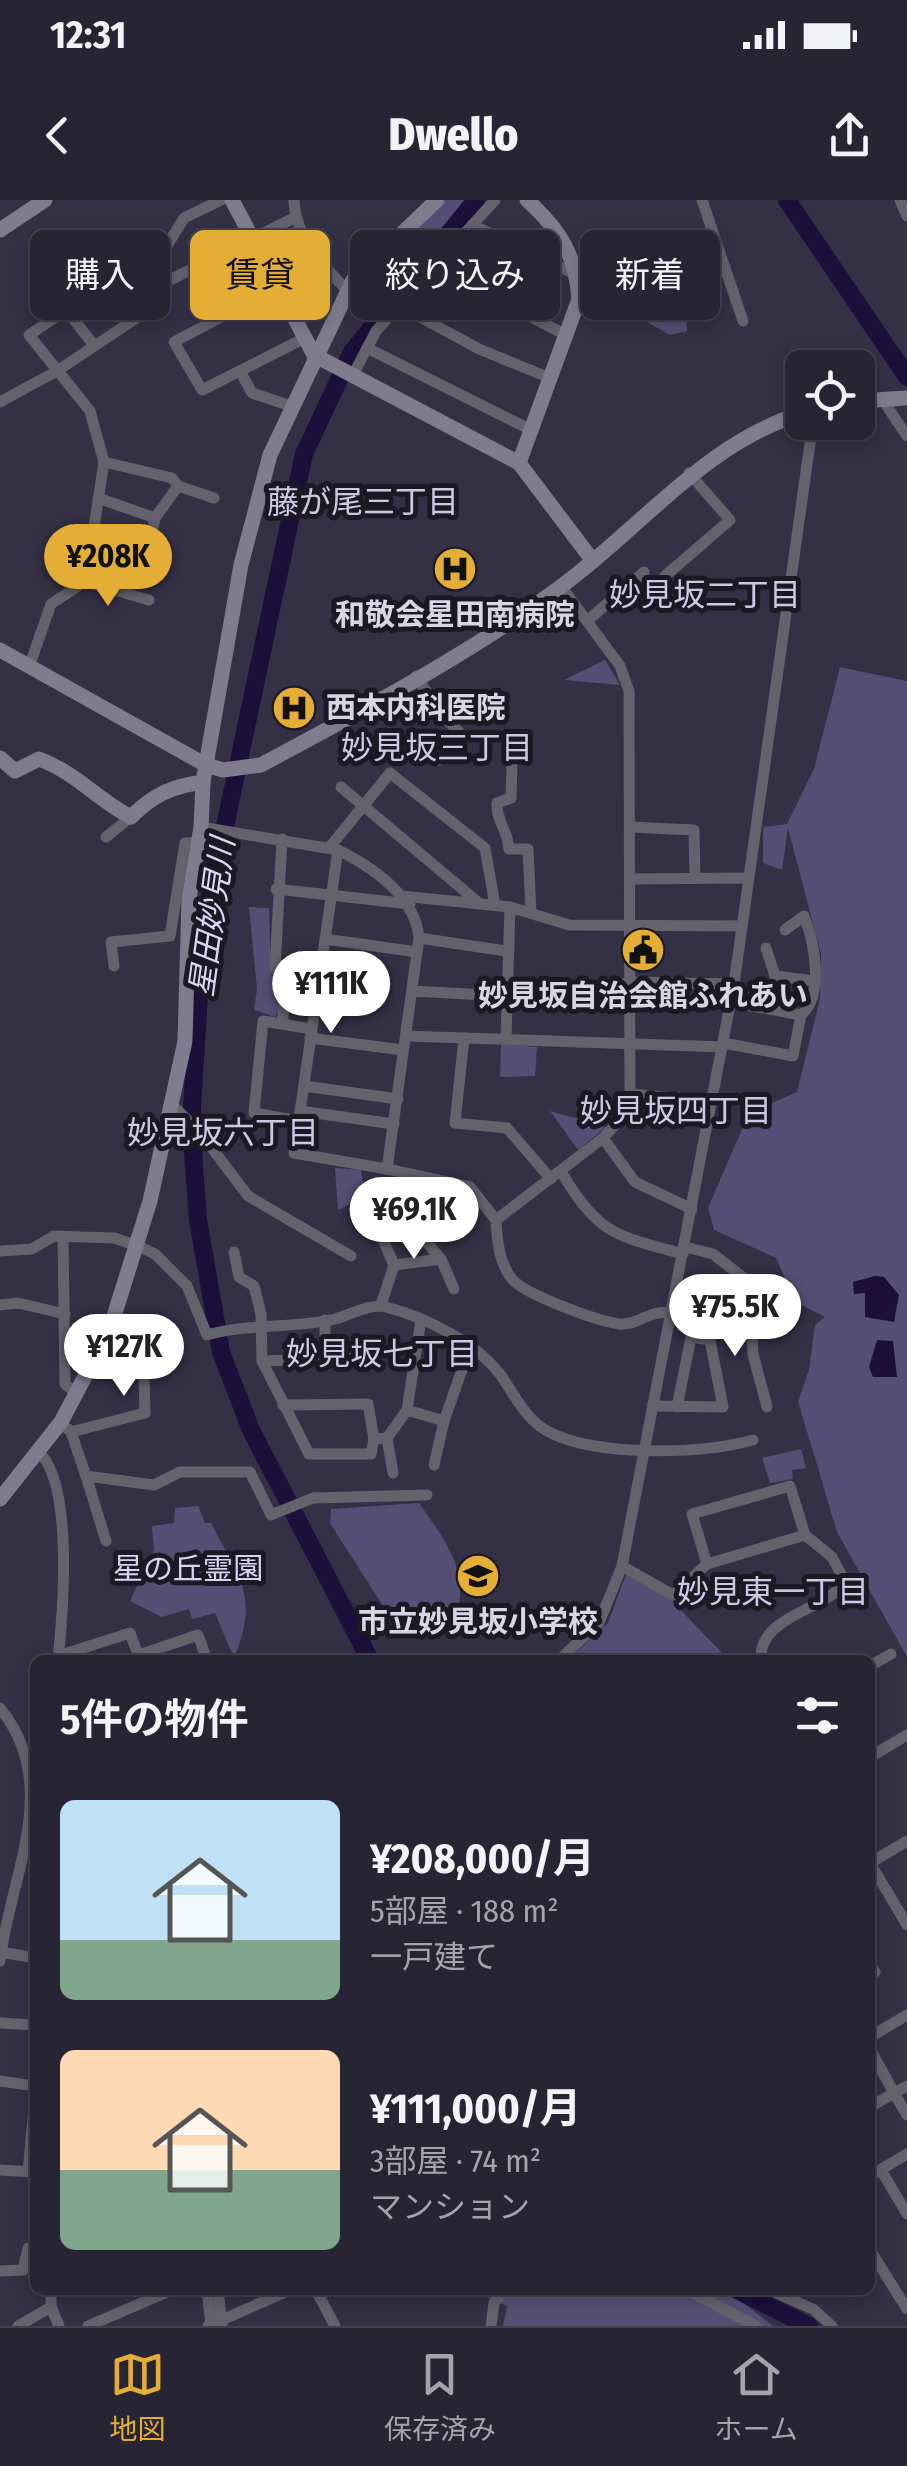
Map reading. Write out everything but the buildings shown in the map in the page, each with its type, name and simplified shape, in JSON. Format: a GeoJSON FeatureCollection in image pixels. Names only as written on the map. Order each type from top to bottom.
{"type":"FeatureCollection","features":[{"type":"Feature","properties":{"kind":"street"},"geometry":{"type":"LineString","coordinates":[[0,230],[45,200]]}},
{"type":"Feature","properties":{"kind":"street"},"geometry":{"type":"LineString","coordinates":[[170,241],[184,218],[221,200]]}},
{"type":"Feature","properties":{"kind":"street"},"geometry":{"type":"LineString","coordinates":[[232,200],[247,230]]}},
{"type":"Feature","properties":{"kind":"street"},"geometry":{"type":"LineString","coordinates":[[294,200],[294,218],[301,230]]}},
{"type":"Feature","properties":{"kind":"street"},"geometry":{"type":"LineString","coordinates":[[106,1541],[66,1427],[76,1393],[98,1350],[138,1246],[186,1041],[189,899],[204,833],[203,782],[241,565],[270,455],[347,290],[437,200]]}},
{"type":"Feature","properties":{"kind":"street"},"geometry":{"type":"LineString","coordinates":[[468,230],[495,200]]}},
{"type":"Feature","properties":{"kind":"street"},"geometry":{"type":"LineString","coordinates":[[520,463],[579,299],[577,275],[565,238],[528,200]]}},
{"type":"Feature","properties":{"kind":"street"},"geometry":{"type":"LineString","coordinates":[[702,200],[743,322]]}},
{"type":"Feature","properties":{"kind":"street"},"geometry":{"type":"LineString","coordinates":[[900,200],[907,216]]}},
{"type":"Feature","properties":{"kind":"street"},"geometry":{"type":"LineString","coordinates":[[271,230],[294,218]]}},
{"type":"Feature","properties":{"kind":"street"},"geometry":{"type":"LineString","coordinates":[[472,225],[577,275]]}},
{"type":"Feature","properties":{"kind":"street"},"geometry":{"type":"LineString","coordinates":[[330,273],[347,290]]}},
{"type":"Feature","properties":{"kind":"street"},"geometry":{"type":"LineString","coordinates":[[29,667],[51,604],[78,587],[92,536],[104,462],[90,411],[29,335],[66,310],[94,345]]}},
{"type":"Feature","properties":{"kind":"street"},"geometry":{"type":"LineString","coordinates":[[0,402],[57,371],[133,320]]}},
{"type":"Feature","properties":{"kind":"street"},"geometry":{"type":"LineString","coordinates":[[216,320],[174,342],[202,390],[304,339]]}},
{"type":"Feature","properties":{"kind":"street"},"geometry":{"type":"LineString","coordinates":[[294,320],[314,354],[520,463],[593,562]]}},
{"type":"Feature","properties":{"kind":"street"},"geometry":{"type":"LineString","coordinates":[[353,375],[387,320]]}},
{"type":"Feature","properties":{"kind":"street"},"geometry":{"type":"LineString","coordinates":[[427,320],[480,349],[552,379]]}},
{"type":"Feature","properties":{"kind":"street"},"geometry":{"type":"LineString","coordinates":[[537,320],[568,336]]}},
{"type":"Feature","properties":{"kind":"street"},"geometry":{"type":"LineString","coordinates":[[367,348],[533,431]]}},
{"type":"Feature","properties":{"kind":"street"},"geometry":{"type":"LineString","coordinates":[[240,372],[252,393],[291,406]]}},
{"type":"Feature","properties":{"kind":"street"},"geometry":{"type":"LineString","coordinates":[[875,400],[907,398]]}},
{"type":"Feature","properties":{"kind":"street"},"geometry":{"type":"LineString","coordinates":[[886,399],[907,436]]}},
{"type":"Feature","properties":{"kind":"street"},"geometry":{"type":"LineString","coordinates":[[0,650],[206,765],[238,769],[261,765],[562,586],[689,473],[748,434],[785,420]]}},
{"type":"Feature","properties":{"kind":"street"},"geometry":{"type":"LineString","coordinates":[[564,1655],[598,1623],[622,1566],[724,1045],[810,440]]}},
{"type":"Feature","properties":{"kind":"street"},"geometry":{"type":"LineString","coordinates":[[104,462],[172,478],[178,486],[214,498]]}},
{"type":"Feature","properties":{"kind":"street"},"geometry":{"type":"LineString","coordinates":[[665,576],[730,520],[689,473]]}},
{"type":"Feature","properties":{"kind":"street"},"geometry":{"type":"LineString","coordinates":[[92,536],[146,553],[156,518],[178,486]]}},
{"type":"Feature","properties":{"kind":"street"},"geometry":{"type":"LineString","coordinates":[[98,498],[156,518]]}},
{"type":"Feature","properties":{"kind":"street"},"geometry":{"type":"LineString","coordinates":[[588,621],[644,572]]}},
{"type":"Feature","properties":{"kind":"street"},"geometry":{"type":"LineString","coordinates":[[80,580],[149,600]]}},
{"type":"Feature","properties":{"kind":"street"},"geometry":{"type":"LineString","coordinates":[[496,1220],[603,1138],[617,1123],[630,1094],[629,691],[620,666],[562,586]]}},
{"type":"Feature","properties":{"kind":"street"},"geometry":{"type":"LineString","coordinates":[[416,676],[441,714],[459,732],[449,752],[439,760]]}},
{"type":"Feature","properties":{"kind":"street"},"geometry":{"type":"LineString","coordinates":[[0,758],[15,771],[39,759],[57,765],[104,803],[132,818]]}},
{"type":"Feature","properties":{"kind":"street"},"geometry":{"type":"LineString","coordinates":[[512,762],[510,798],[496,803],[496,814],[508,835],[509,849],[528,849],[531,913]]}},
{"type":"Feature","properties":{"kind":"street"},"geometry":{"type":"LineString","coordinates":[[495,905],[485,848],[390,773],[364,803],[334,849],[294,1153],[470,1188],[496,1220],[498,1249],[513,1281],[539,1296],[617,1324],[630,1324],[658,1311],[670,1313]]}},
{"type":"Feature","properties":{"kind":"street"},"geometry":{"type":"LineString","coordinates":[[106,838],[149,799],[176,786],[203,782]]}},
{"type":"Feature","properties":{"kind":"street"},"geometry":{"type":"LineString","coordinates":[[341,788],[364,803],[479,903]]}},
{"type":"Feature","properties":{"kind":"street"},"geometry":{"type":"LineString","coordinates":[[630,828],[694,830],[695,878]]}},
{"type":"Feature","properties":{"kind":"street"},"geometry":{"type":"LineString","coordinates":[[114,966],[111,942],[170,936],[186,843],[204,833],[232,832],[282,839],[334,849],[359,860],[406,900],[419,938],[387,1169]]}},
{"type":"Feature","properties":{"kind":"street"},"geometry":{"type":"LineString","coordinates":[[282,839],[274,969],[288,982],[282,1024]]}},
{"type":"Feature","properties":{"kind":"street"},"geometry":{"type":"LineString","coordinates":[[630,879],[748,878]]}},
{"type":"Feature","properties":{"kind":"street"},"geometry":{"type":"LineString","coordinates":[[276,889],[329,897],[479,903],[510,907],[569,925],[741,926]]}},
{"type":"Feature","properties":{"kind":"street"},"geometry":{"type":"LineString","coordinates":[[506,1038],[510,907]]}},
{"type":"Feature","properties":{"kind":"street"},"geometry":{"type":"LineString","coordinates":[[406,1036],[506,1038],[552,1044],[724,1045],[792,1056],[801,1015],[810,1008],[814,981],[811,933],[804,916],[784,930]]}},
{"type":"Feature","properties":{"kind":"street"},"geometry":{"type":"LineString","coordinates":[[419,938],[506,951]]}},
{"type":"Feature","properties":{"kind":"street"},"geometry":{"type":"LineString","coordinates":[[325,939],[417,952]]}},
{"type":"Feature","properties":{"kind":"street"},"geometry":{"type":"LineString","coordinates":[[766,948],[775,976],[814,981]]}},
{"type":"Feature","properties":{"kind":"street"},"geometry":{"type":"LineString","coordinates":[[627,982],[734,984]]}},
{"type":"Feature","properties":{"kind":"street"},"geometry":{"type":"LineString","coordinates":[[412,991],[506,996]]}},
{"type":"Feature","properties":{"kind":"street"},"geometry":{"type":"LineString","coordinates":[[731,1002],[801,1015]]}},
{"type":"Feature","properties":{"kind":"street"},"geometry":{"type":"LineString","coordinates":[[394,1124],[254,1113],[264,1021],[310,1034],[404,1050]]}},
{"type":"Feature","properties":{"kind":"street"},"geometry":{"type":"LineString","coordinates":[[464,1038],[454,1123],[507,1128],[615,1236],[713,1254],[749,1282],[753,1354],[767,1407]]}},
{"type":"Feature","properties":{"kind":"street"},"geometry":{"type":"LineString","coordinates":[[304,1086],[398,1099]]}},
{"type":"Feature","properties":{"kind":"street"},"geometry":{"type":"LineString","coordinates":[[630,1094],[714,1101]]}},
{"type":"Feature","properties":{"kind":"street"},"geometry":{"type":"LineString","coordinates":[[170,1103],[200,1131],[248,1196],[352,1256]]}},
{"type":"Feature","properties":{"kind":"street"},"geometry":{"type":"LineString","coordinates":[[603,1138],[635,1182],[692,1208]]}},
{"type":"Feature","properties":{"kind":"street"},"geometry":{"type":"LineString","coordinates":[[381,1305],[394,1265],[374,1220],[399,1210],[441,1259],[454,1289]]}},
{"type":"Feature","properties":{"kind":"street"},"geometry":{"type":"LineString","coordinates":[[63,1236],[65,1384],[76,1393]]}},
{"type":"Feature","properties":{"kind":"street"},"geometry":{"type":"LineString","coordinates":[[0,1251],[32,1249],[41,1241],[63,1236],[114,1238],[138,1246],[155,1254],[187,1286],[207,1335],[234,1327],[261,1328],[325,1320],[381,1305],[421,1319],[470,1347],[501,1375],[514,1400],[549,1433],[588,1442],[712,1451],[753,1440]]}},
{"type":"Feature","properties":{"kind":"street"},"geometry":{"type":"LineString","coordinates":[[234,1252],[239,1277],[254,1286],[262,1360],[309,1454],[371,1454],[407,1410],[421,1319]]}},
{"type":"Feature","properties":{"kind":"street"},"geometry":{"type":"LineString","coordinates":[[394,1265],[441,1259]]}},
{"type":"Feature","properties":{"kind":"street"},"geometry":{"type":"LineString","coordinates":[[0,1305],[18,1303],[66,1314]]}},
{"type":"Feature","properties":{"kind":"street"},"geometry":{"type":"LineString","coordinates":[[678,1407],[697,1306]]}},
{"type":"Feature","properties":{"kind":"street"},"geometry":{"type":"LineString","coordinates":[[325,1320],[325,1359]]}},
{"type":"Feature","properties":{"kind":"street"},"geometry":{"type":"LineString","coordinates":[[652,1406],[723,1407],[710,1340],[691,1338]]}},
{"type":"Feature","properties":{"kind":"street"},"geometry":{"type":"LineString","coordinates":[[434,1465],[444,1421],[470,1347]]}},
{"type":"Feature","properties":{"kind":"street"},"geometry":{"type":"LineString","coordinates":[[0,1499],[38,1451],[66,1427],[146,1413],[144,1377],[98,1350]]}},
{"type":"Feature","properties":{"kind":"street"},"geometry":{"type":"LineString","coordinates":[[262,1360],[361,1358]]}},
{"type":"Feature","properties":{"kind":"street"},"geometry":{"type":"LineString","coordinates":[[284,1406],[368,1404],[393,1474]]}},
{"type":"Feature","properties":{"kind":"street"},"geometry":{"type":"LineString","coordinates":[[407,1410],[444,1421]]}},
{"type":"Feature","properties":{"kind":"street"},"geometry":{"type":"LineString","coordinates":[[38,1451],[50,1462],[59,1492],[64,1598],[58,1655]]}},
{"type":"Feature","properties":{"kind":"street"},"geometry":{"type":"LineString","coordinates":[[86,1476],[154,1485],[180,1472],[250,1472],[271,1515],[313,1498],[426,1494]]}},
{"type":"Feature","properties":{"kind":"street"},"geometry":{"type":"LineString","coordinates":[[707,1564],[692,1514],[790,1486],[805,1535],[832,1557],[843,1578],[842,1587],[774,1629],[763,1639],[761,1655]]}},
{"type":"Feature","properties":{"kind":"street"},"geometry":{"type":"LineString","coordinates":[[622,1566],[673,1595],[707,1564],[805,1535]]}},
{"type":"Feature","properties":{"kind":"street"},"geometry":{"type":"LineString","coordinates":[[67,1655],[130,1633],[139,1655]]}},
{"type":"Feature","properties":{"kind":"street"},"geometry":{"type":"LineString","coordinates":[[145,1655],[198,1635],[205,1655]]}},
{"type":"Feature","properties":{"kind":"street"},"geometry":{"type":"LineString","coordinates":[[875,1663],[891,1654]]}},
{"type":"Feature","properties":{"kind":"street"},"geometry":{"type":"LineString","coordinates":[[0,1708],[10,1720],[30,1778]]}},
{"type":"Feature","properties":{"kind":"street"},"geometry":{"type":"LineString","coordinates":[[875,1754],[907,1735]]}},
{"type":"Feature","properties":{"kind":"street"},"geometry":{"type":"LineString","coordinates":[[0,1961],[20,1879],[30,1815]]}},
{"type":"Feature","properties":{"kind":"street"},"geometry":{"type":"LineString","coordinates":[[875,1860],[907,1841]]}},
{"type":"Feature","properties":{"kind":"street"},"geometry":{"type":"LineString","coordinates":[[875,1871],[907,1925]]}},
{"type":"Feature","properties":{"kind":"street"},"geometry":{"type":"LineString","coordinates":[[1,1952],[30,1957]]}},
{"type":"Feature","properties":{"kind":"street"},"geometry":{"type":"LineString","coordinates":[[875,2033],[907,2014]]}},
{"type":"Feature","properties":{"kind":"street"},"geometry":{"type":"LineString","coordinates":[[0,2023],[30,2025]]}},
{"type":"Feature","properties":{"kind":"street"},"geometry":{"type":"LineString","coordinates":[[875,2058],[907,2116]]}},
{"type":"Feature","properties":{"kind":"street"},"geometry":{"type":"LineString","coordinates":[[0,2081],[30,2085]]}},
{"type":"Feature","properties":{"kind":"street"},"geometry":{"type":"LineString","coordinates":[[875,2104],[907,2086]]}},
{"type":"Feature","properties":{"kind":"street"},"geometry":{"type":"LineString","coordinates":[[907,2154],[875,2173],[907,2214]]}},
{"type":"Feature","properties":{"kind":"street"},"geometry":{"type":"LineString","coordinates":[[0,2170],[30,2172]]}},
{"type":"Feature","properties":{"kind":"street"},"geometry":{"type":"LineString","coordinates":[[0,2271],[23,2270],[28,2248]]}},
{"type":"Feature","properties":{"kind":"street"},"geometry":{"type":"LineString","coordinates":[[875,2258],[907,2309]]}},
{"type":"Feature","properties":{"kind":"street"},"geometry":{"type":"LineString","coordinates":[[52,2295],[51,2307],[60,2326]]}},
{"type":"Feature","properties":{"kind":"street"},"geometry":{"type":"LineString","coordinates":[[88,2326],[160,2295]]}},
{"type":"Feature","properties":{"kind":"street"},"geometry":{"type":"LineString","coordinates":[[208,2295],[216,2324]]}},
{"type":"Feature","properties":{"kind":"street"},"geometry":{"type":"LineString","coordinates":[[216,2324],[218,2295]]}},
{"type":"Feature","properties":{"kind":"street"},"geometry":{"type":"LineString","coordinates":[[216,2324],[279,2295]]}},
{"type":"Feature","properties":{"kind":"street"},"geometry":{"type":"LineString","coordinates":[[318,2295],[332,2325]]}},
{"type":"Feature","properties":{"kind":"street"},"geometry":{"type":"LineString","coordinates":[[492,2326],[494,2303],[500,2295]]}},
{"type":"Feature","properties":{"kind":"street"},"geometry":{"type":"LineString","coordinates":[[697,2295],[756,2326]]}},
{"type":"Feature","properties":{"kind":"street"},"geometry":{"type":"LineString","coordinates":[[780,2295],[813,2310],[832,2326]]}},
{"type":"Feature","properties":{"kind":"street"},"geometry":{"type":"LineString","coordinates":[[18,2326],[51,2307]]}},
{"type":"Feature","properties":{"kind":"green space"},"geometry":{"type":"Polygon","coordinates":[[[446,200],[473,200],[446,230],[416,230],[446,200]]]}},
{"type":"Feature","properties":{"kind":"green space"},"geometry":{"type":"Polygon","coordinates":[[[644,320],[687,320],[687,331],[670,335],[644,320]]]}},
{"type":"Feature","properties":{"kind":"green space"},"geometry":{"type":"Polygon","coordinates":[[[605,660],[620,685],[564,680],[605,660]]]}},
{"type":"Feature","properties":{"kind":"green space"},"geometry":{"type":"Polygon","coordinates":[[[840,667],[907,681],[907,1657],[837,1532],[798,1401],[809,1370],[815,1325],[825,1317],[796,1302],[776,1258],[714,1230],[708,1208],[749,1113],[797,1092],[820,999],[821,954],[788,828],[782,870],[763,863],[763,827],[787,824],[814,769],[840,667]]]}},
{"type":"Feature","properties":{"kind":"green space"},"geometry":{"type":"Polygon","coordinates":[[[249,907],[269,908],[271,975],[280,981],[282,1002],[275,1017],[254,1010],[257,989],[249,907]]]}},
{"type":"Feature","properties":{"kind":"green space"},"geometry":{"type":"Polygon","coordinates":[[[501,1044],[537,1047],[535,1076],[500,1077],[501,1044]]]}},
{"type":"Feature","properties":{"kind":"green space"},"geometry":{"type":"Polygon","coordinates":[[[550,1111],[606,1127],[578,1150],[550,1111]]]}},
{"type":"Feature","properties":{"kind":"green space"},"geometry":{"type":"Polygon","coordinates":[[[335,1168],[361,1170],[368,1214],[354,1202],[338,1210],[335,1168]]]}},
{"type":"Feature","properties":{"kind":"green space"},"geometry":{"type":"Polygon","coordinates":[[[801,1449],[806,1468],[792,1470],[793,1479],[770,1483],[762,1458],[801,1449]]]}},
{"type":"Feature","properties":{"kind":"green space"},"geometry":{"type":"Polygon","coordinates":[[[419,1503],[451,1554],[460,1595],[458,1611],[403,1637],[330,1523],[331,1509],[419,1503]]]}},
{"type":"Feature","properties":{"kind":"green space","name":"星の丘霊園"},"geometry":{"type":"Polygon","coordinates":[[[198,1506],[205,1523],[211,1523],[243,1588],[245,1618],[235,1655],[215,1613],[192,1619],[189,1609],[162,1617],[130,1601],[154,1550],[152,1526],[174,1523],[175,1508],[198,1506]]]}},
{"type":"Feature","properties":{"kind":"green space"},"geometry":{"type":"Polygon","coordinates":[[[627,1572],[667,1596],[724,1655],[573,1655],[608,1623],[627,1572]]]}},
{"type":"Feature","properties":{"kind":"green space"},"geometry":{"type":"Polygon","coordinates":[[[482,2295],[733,2295],[773,2326],[503,2326],[507,2306],[482,2295]]]}},
{"type":"Feature","properties":{"kind":"shaded area"},"geometry":{"type":"Polygon","coordinates":[[[884,1277],[899,1295],[894,1322],[865,1317],[865,1293],[854,1294],[853,1282],[884,1277]]]}},
{"type":"Feature","properties":{"kind":"shaded area"},"geometry":{"type":"Polygon","coordinates":[[[877,1340],[893,1341],[897,1377],[873,1377],[869,1367],[877,1340]]]}},
{"type":"Feature","properties":{"kind":"waterway","name":"星田妙見川"},"geometry":{"type":"LineString","coordinates":[[367,1655],[251,1430],[221,1352],[198,1220],[191,1124],[203,930],[304,454],[352,352],[476,200]]}},
{"type":"Feature","properties":{"kind":"waterway"},"geometry":{"type":"LineString","coordinates":[[787,200],[907,377]]}},
{"type":"Feature","properties":{"kind":"waterway","name":"星田妙見川"},"geometry":{"type":"LineString","coordinates":[[747,2295],[809,2326]]}},
{"type":"Feature","properties":{"kind":"place","name":"和敬会星田南病院"},"geometry":{"type":"Point","coordinates":[455,569]}},
{"type":"Feature","properties":{"kind":"place","name":"西本内科医院"},"geometry":{"type":"Point","coordinates":[294,708]}},
{"type":"Feature","properties":{"kind":"place","name":"妙見坂自治会館ふれあい"},"geometry":{"type":"Point","coordinates":[643,950]}},
{"type":"Feature","properties":{"kind":"place","name":"市立妙見坂小学校"},"geometry":{"type":"Point","coordinates":[478,1576]}},
{"type":"Feature","properties":{"kind":"district","name":"藤が尾三丁目"},"geometry":{"type":"Point","coordinates":[363,502]}},
{"type":"Feature","properties":{"kind":"district","name":"妙見坂二丁目"},"geometry":{"type":"Point","coordinates":[705,595]}},
{"type":"Feature","properties":{"kind":"district","name":"妙見坂三丁目"},"geometry":{"type":"Point","coordinates":[437,748]}},
{"type":"Feature","properties":{"kind":"district","name":"妙見坂四丁目"},"geometry":{"type":"Point","coordinates":[676,1111]}},
{"type":"Feature","properties":{"kind":"district","name":"妙見坂六丁目"},"geometry":{"type":"Point","coordinates":[223,1133]}},
{"type":"Feature","properties":{"kind":"district","name":"妙見坂七丁目"},"geometry":{"type":"Point","coordinates":[382,1354]}},
{"type":"Feature","properties":{"kind":"district","name":"妙見東一丁目"},"geometry":{"type":"Point","coordinates":[773,1592]}}]}
